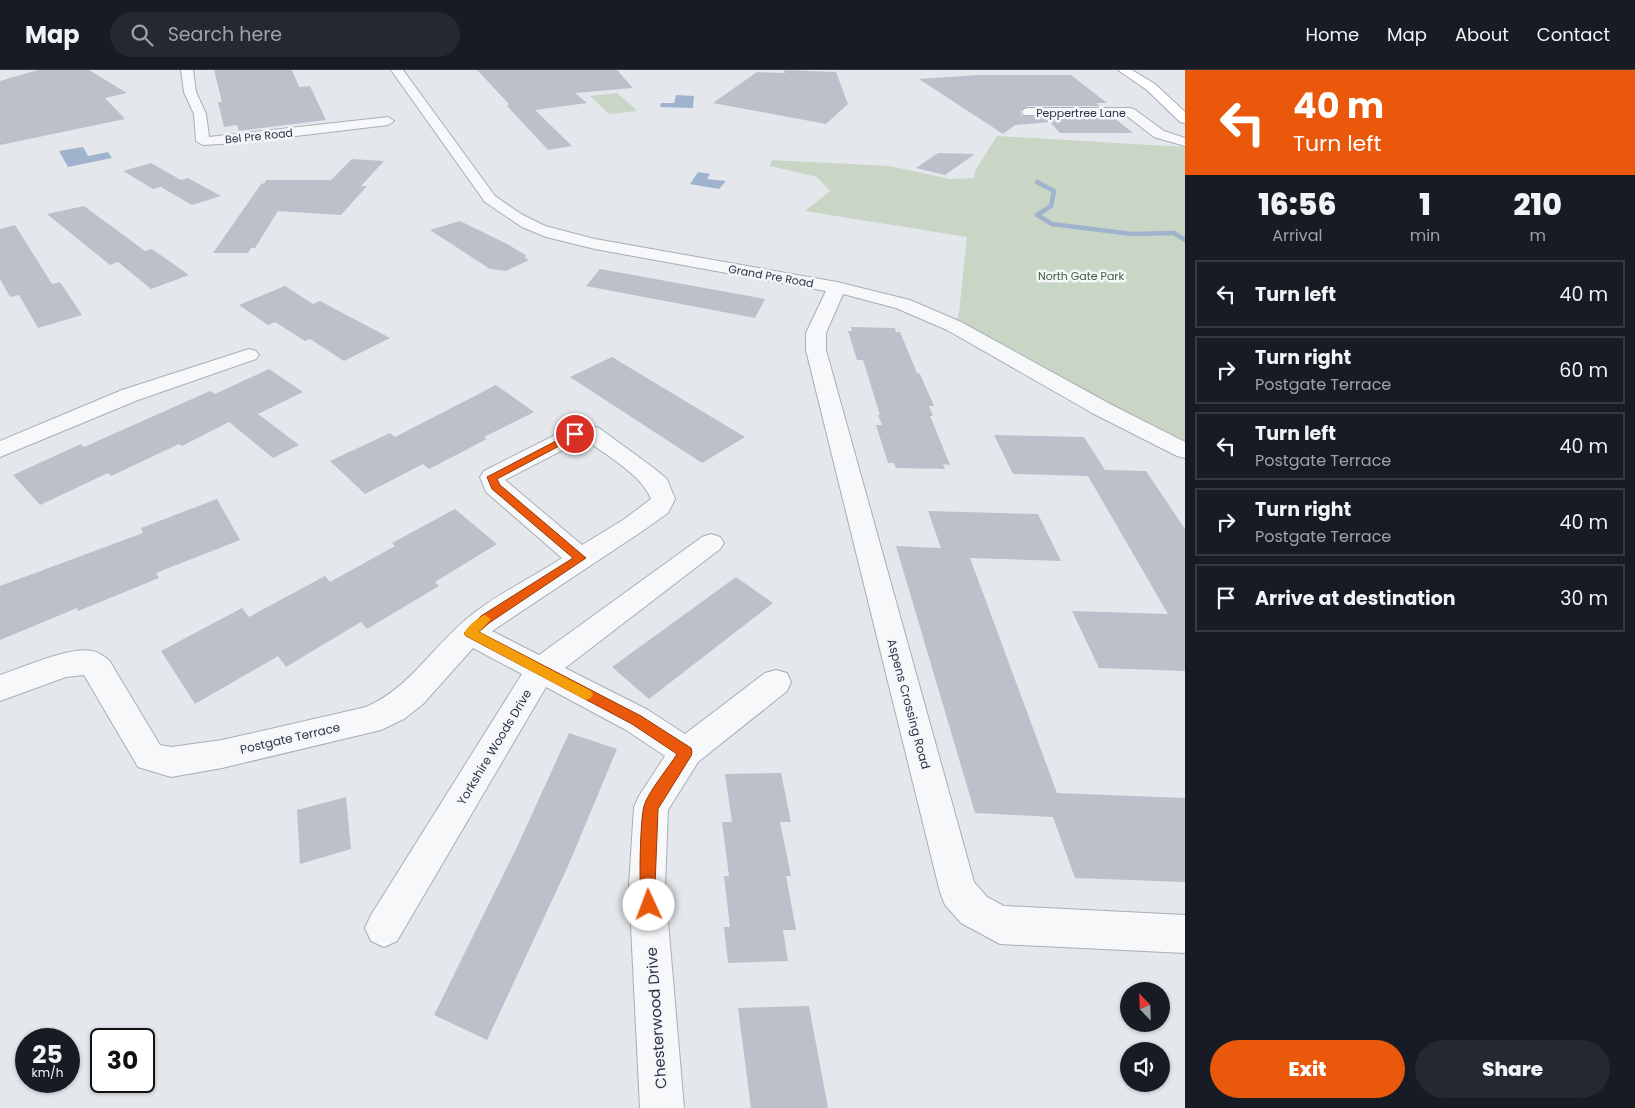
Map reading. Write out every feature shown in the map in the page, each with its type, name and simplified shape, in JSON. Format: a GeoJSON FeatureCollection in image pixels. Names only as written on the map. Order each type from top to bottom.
{"type":"FeatureCollection","features":[{"type":"Feature","properties":{"kind":"main road"},"geometry":{"type":"LineString","coordinates":[[1124,70],[1137,79],[1136,82],[1143,88],[1161,97],[1185,120]]}},
{"type":"Feature","properties":{"kind":"street","name":"Bel Pre Road"},"geometry":{"type":"LineString","coordinates":[[187,70],[190,92],[200,114],[203,141],[237,140],[388,121]]}},
{"type":"Feature","properties":{"kind":"street","name":"Grand Pre Road"},"geometry":{"type":"LineString","coordinates":[[397,70],[490,200],[517,220],[559,236],[595,244],[837,287],[876,296],[942,320],[1110,414],[1185,451]]}},
{"type":"Feature","properties":{"kind":"street","name":"Peppertree Lane"},"geometry":{"type":"LineString","coordinates":[[1028,112],[1130,112],[1160,134],[1185,142]]}},
{"type":"Feature","properties":{"kind":"street","name":"Aspens Crossing Road"},"geometry":{"type":"LineString","coordinates":[[837,287],[816,333],[816,350],[958,892],[974,910],[1000,926],[1185,934]]}},
{"type":"Feature","properties":{"kind":"street"},"geometry":{"type":"LineString","coordinates":[[0,450],[130,394],[249,355]]}},
{"type":"Feature","properties":{"kind":"street","name":"Postgate Terrace"},"geometry":{"type":"LineString","coordinates":[[0,688],[65,665],[90,662],[98,669],[150,758],[171,762],[222,754],[370,720],[393,710],[412,695],[470,633],[485,620],[632,526],[659,506],[663,499],[658,485],[643,471],[591,433],[575,434],[492,477],[495,486],[580,558]]}},
{"type":"Feature","properties":{"kind":"street","name":"Yorkshire Woods Drive"},"geometry":{"type":"LineString","coordinates":[[384,928],[540,671],[711,544]]}},
{"type":"Feature","properties":{"kind":"street"},"geometry":{"type":"LineString","coordinates":[[470,633],[637,720],[686,752]]}},
{"type":"Feature","properties":{"kind":"street","name":"Chesterwood Drive"},"geometry":{"type":"LineString","coordinates":[[662,1108],[648,886],[651,807],[686,752],[776,682]]}},
{"type":"Feature","properties":{"kind":"green space"},"geometry":{"type":"Polygon","coordinates":[[[617,93],[638,111],[609,114],[590,96],[617,93]]]}},
{"type":"Feature","properties":{"kind":"green space","name":"North Gate Park"},"geometry":{"type":"Polygon","coordinates":[[[997,136],[1185,147],[1185,451],[954,326],[959,313],[967,237],[805,211],[830,191],[817,177],[770,166],[772,160],[889,166],[950,179],[974,178],[975,171],[997,136]]]}},
{"type":"Feature","properties":{"kind":"water"},"geometry":{"type":"Polygon","coordinates":[[[676,95],[694,96],[693,108],[660,107],[661,103],[674,103],[676,95]]]}},
{"type":"Feature","properties":{"kind":"water"},"geometry":{"type":"Polygon","coordinates":[[[83,147],[88,156],[108,152],[112,158],[68,167],[59,151],[83,147]]]}},
{"type":"Feature","properties":{"kind":"water"},"geometry":{"type":"Polygon","coordinates":[[[698,172],[710,174],[707,179],[726,181],[719,189],[690,184],[698,172]]]}},
{"type":"Feature","properties":{"kind":"building"},"geometry":{"type":"Polygon","coordinates":[[[38,70],[89,70],[127,93],[105,98],[125,119],[0,145],[0,81],[38,70]]]}},
{"type":"Feature","properties":{"kind":"building"},"geometry":{"type":"Polygon","coordinates":[[[214,70],[292,70],[299,87],[310,86],[326,120],[239,131],[237,125],[224,127],[218,102],[222,102],[214,70]]]}},
{"type":"Feature","properties":{"kind":"building"},"geometry":{"type":"Polygon","coordinates":[[[477,70],[617,70],[633,88],[575,93],[587,103],[535,110],[572,146],[548,150],[477,70]]]}},
{"type":"Feature","properties":{"kind":"building"},"geometry":{"type":"Polygon","coordinates":[[[784,70],[836,72],[848,104],[826,124],[713,103],[757,72],[785,73],[784,70]]]}},
{"type":"Feature","properties":{"kind":"building"},"geometry":{"type":"Polygon","coordinates":[[[978,75],[1071,75],[1107,103],[1096,103],[1100,106],[1028,106],[1020,111],[1022,116],[1114,118],[1133,133],[1060,133],[1050,122],[1015,125],[1003,134],[919,79],[978,75]]]}},
{"type":"Feature","properties":{"kind":"building"},"geometry":{"type":"Polygon","coordinates":[[[938,153],[975,154],[945,175],[916,168],[938,153]]]}},
{"type":"Feature","properties":{"kind":"building"},"geometry":{"type":"Polygon","coordinates":[[[352,159],[384,161],[361,186],[367,186],[341,215],[278,211],[255,248],[251,248],[248,253],[213,253],[261,184],[265,183],[266,180],[331,180],[352,159]]]}},
{"type":"Feature","properties":{"kind":"building"},"geometry":{"type":"Polygon","coordinates":[[[151,163],[181,180],[188,178],[221,196],[192,205],[161,187],[153,189],[123,171],[151,163]]]}},
{"type":"Feature","properties":{"kind":"building"},"geometry":{"type":"Polygon","coordinates":[[[84,206],[145,251],[152,249],[189,275],[151,289],[118,262],[110,265],[47,214],[84,206]]]}},
{"type":"Feature","properties":{"kind":"building"},"geometry":{"type":"Polygon","coordinates":[[[460,221],[507,244],[527,256],[524,257],[529,260],[506,271],[490,269],[430,230],[460,221]]]}},
{"type":"Feature","properties":{"kind":"building"},"geometry":{"type":"Polygon","coordinates":[[[15,225],[52,284],[60,282],[82,315],[38,328],[19,295],[10,297],[0,279],[0,229],[15,225]]]}},
{"type":"Feature","properties":{"kind":"building"},"geometry":{"type":"Polygon","coordinates":[[[600,269],[765,299],[755,318],[586,286],[600,269]]]}},
{"type":"Feature","properties":{"kind":"building"},"geometry":{"type":"Polygon","coordinates":[[[285,286],[313,304],[320,301],[390,338],[344,361],[310,339],[305,341],[275,322],[268,325],[239,305],[285,286]]]}},
{"type":"Feature","properties":{"kind":"building"},"geometry":{"type":"Polygon","coordinates":[[[851,327],[895,328],[896,332],[900,332],[917,373],[920,374],[934,406],[929,406],[933,416],[930,416],[950,465],[943,464],[945,469],[896,468],[894,463],[888,463],[876,425],[882,425],[878,415],[880,415],[863,360],[857,360],[848,331],[852,331],[851,327]]]}},
{"type":"Feature","properties":{"kind":"building"},"geometry":{"type":"Polygon","coordinates":[[[612,357],[745,437],[702,463],[570,377],[612,357]]]}},
{"type":"Feature","properties":{"kind":"building"},"geometry":{"type":"Polygon","coordinates":[[[269,369],[303,392],[258,414],[299,445],[273,458],[229,422],[182,446],[179,444],[111,476],[108,473],[40,505],[13,475],[81,444],[84,447],[210,391],[215,394],[269,369]]]}},
{"type":"Feature","properties":{"kind":"building"},"geometry":{"type":"Polygon","coordinates":[[[496,385],[534,412],[484,437],[487,439],[429,469],[423,464],[365,494],[330,461],[390,433],[395,437],[496,385]]]}},
{"type":"Feature","properties":{"kind":"building"},"geometry":{"type":"Polygon","coordinates":[[[994,435],[1084,437],[1105,470],[1146,471],[1185,529],[1185,671],[1099,668],[1072,611],[1168,614],[1088,476],[1013,474],[994,435]]]}},
{"type":"Feature","properties":{"kind":"building"},"geometry":{"type":"Polygon","coordinates":[[[217,499],[240,540],[156,573],[159,578],[78,611],[77,608],[0,640],[0,586],[143,533],[141,528],[217,499]]]}},
{"type":"Feature","properties":{"kind":"building"},"geometry":{"type":"Polygon","coordinates":[[[455,509],[497,544],[435,582],[439,586],[367,629],[361,622],[286,667],[278,656],[195,704],[161,651],[242,608],[249,617],[325,576],[330,582],[395,546],[392,543],[455,509]]]}},
{"type":"Feature","properties":{"kind":"building"},"geometry":{"type":"Polygon","coordinates":[[[928,511],[1038,514],[1061,561],[970,558],[1057,793],[1185,798],[1185,882],[1075,878],[1053,817],[975,813],[896,546],[941,548],[928,511]]]}},
{"type":"Feature","properties":{"kind":"building"},"geometry":{"type":"Polygon","coordinates":[[[736,577],[773,603],[649,699],[612,667],[736,577]]]}},
{"type":"Feature","properties":{"kind":"building"},"geometry":{"type":"Polygon","coordinates":[[[569,733],[617,749],[568,866],[487,1040],[434,1015],[517,847],[569,733]]]}},
{"type":"Feature","properties":{"kind":"building"},"geometry":{"type":"Polygon","coordinates":[[[781,773],[791,822],[780,822],[791,876],[786,876],[796,930],[783,930],[788,961],[728,963],[724,927],[730,927],[724,876],[729,876],[722,822],[732,822],[725,774],[781,773]]]}},
{"type":"Feature","properties":{"kind":"building"},"geometry":{"type":"Polygon","coordinates":[[[346,797],[351,849],[300,864],[297,810],[346,797]]]}},
{"type":"Feature","properties":{"kind":"building"},"geometry":{"type":"Polygon","coordinates":[[[809,1006],[828,1108],[751,1108],[738,1008],[809,1006]]]}},
{"type":"Feature","properties":{"kind":"waterway"},"geometry":{"type":"LineString","coordinates":[[1037,182],[1054,191],[1051,206],[1037,215],[1052,224],[1132,234],[1174,233],[1185,240]]}},
{"type":"Feature","properties":{"kind":"slow traffic"},"geometry":{"type":"LineString","coordinates":[[485,619],[470,633],[586,694]]}},
{"type":"Feature","properties":{"kind":"route"},"geometry":{"type":"LineString","coordinates":[[575,434],[492,477],[495,486],[580,558],[525,592],[470,633],[637,720],[686,752],[651,807],[649,905]]}}]}
